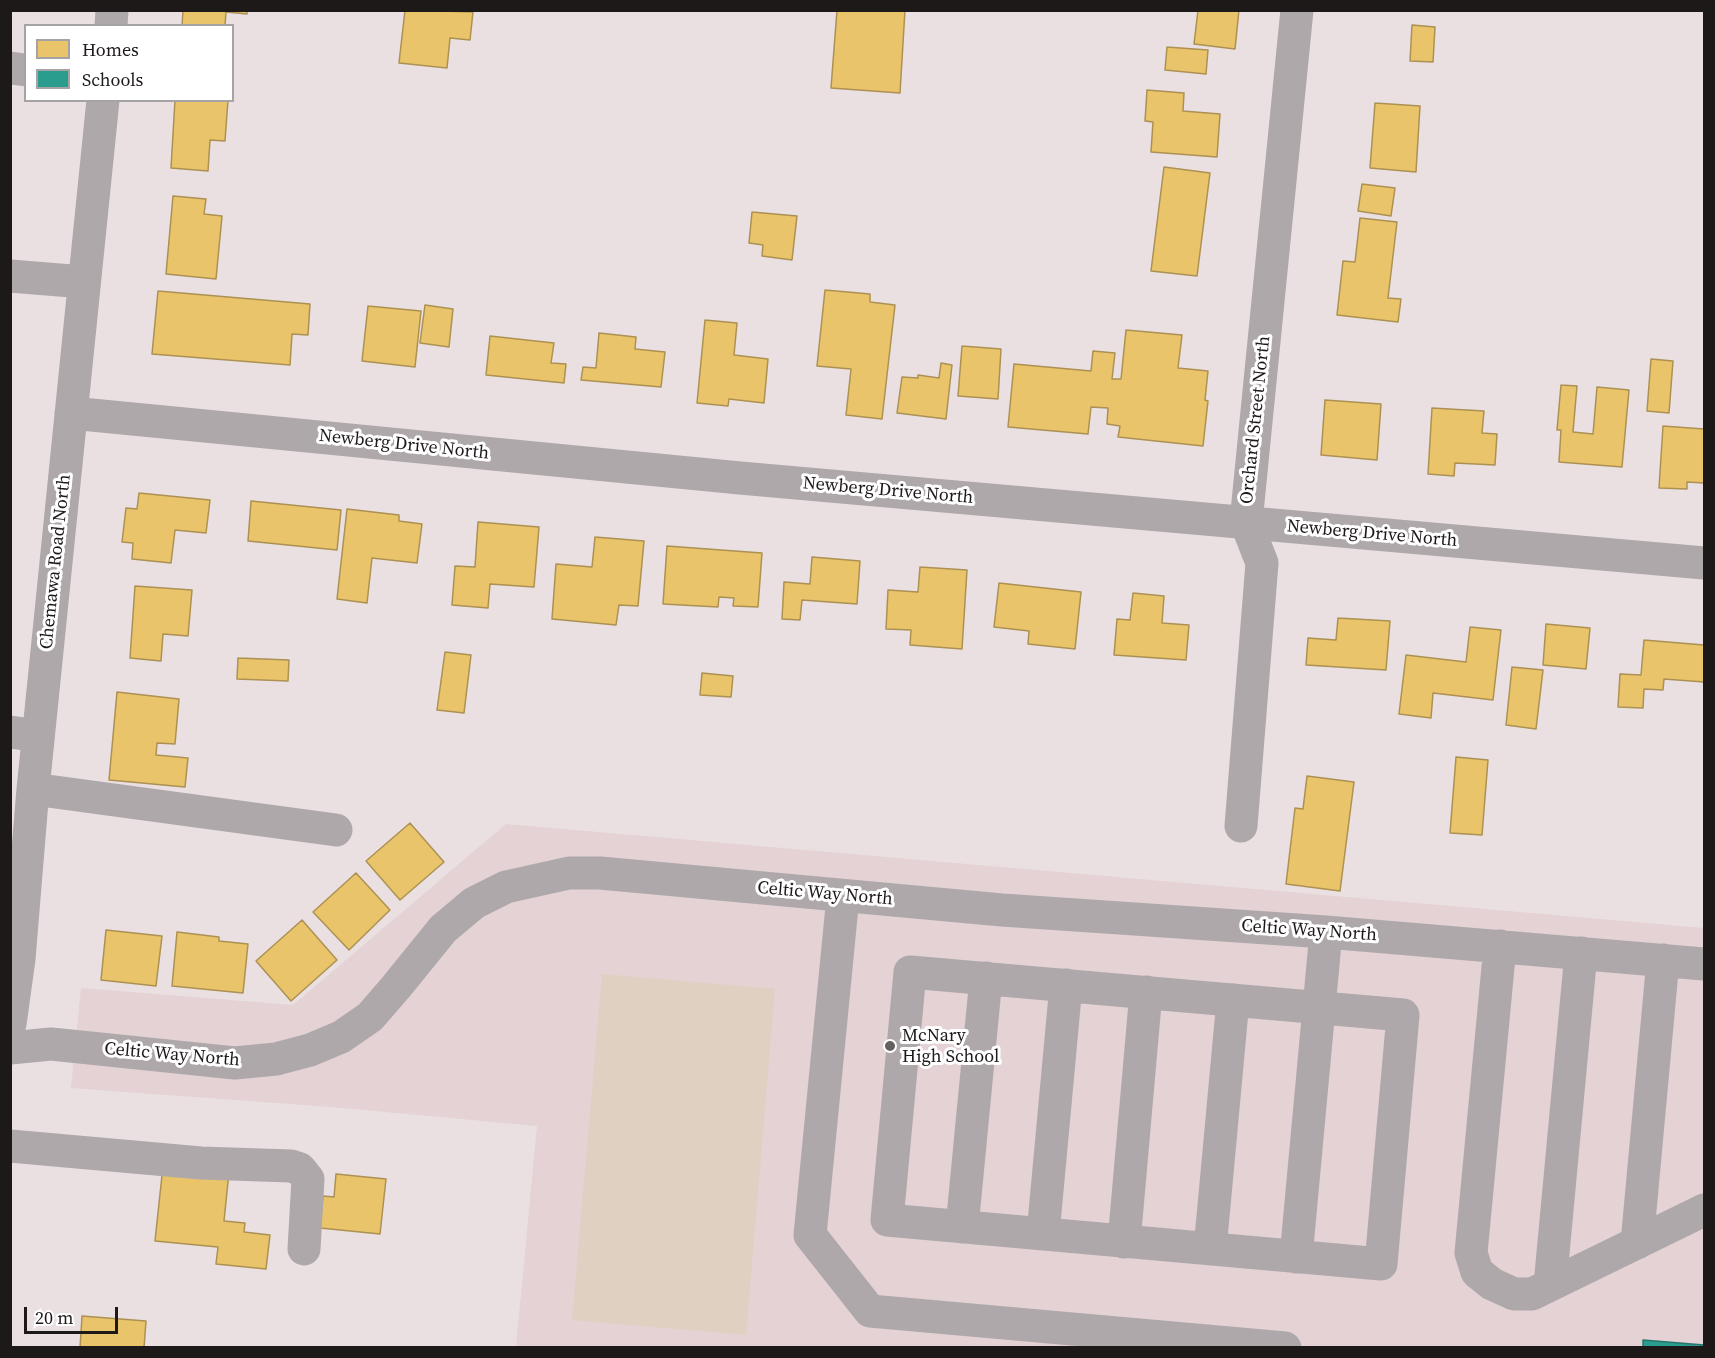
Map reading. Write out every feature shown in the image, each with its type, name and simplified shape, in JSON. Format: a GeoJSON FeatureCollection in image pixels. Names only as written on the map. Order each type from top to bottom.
{"type":"FeatureCollection","features":[{"type":"Feature","properties":{"kind":"street","name":"Orchard Street North"},"geometry":{"type":"LineString","coordinates":[[1241,826],[1262,563],[1246,522],[1297,10]]}},
{"type":"Feature","properties":{"kind":"street","name":"Chemawa Road North"},"geometry":{"type":"LineString","coordinates":[[10,1024],[19,959],[33,789],[24,734],[71,413],[103,102]]}},
{"type":"Feature","properties":{"kind":"street"},"geometry":{"type":"LineString","coordinates":[[10,276],[84,282]]}},
{"type":"Feature","properties":{"kind":"street","name":"Newberg Drive North"},"geometry":{"type":"LineString","coordinates":[[71,413],[740,478],[1704,563]]}},
{"type":"Feature","properties":{"kind":"street"},"geometry":{"type":"LineString","coordinates":[[33,789],[336,830]]}},
{"type":"Feature","properties":{"kind":"street","name":"Celtic Way North"},"geometry":{"type":"LineString","coordinates":[[10,1048],[51,1044],[235,1063],[276,1059],[310,1050],[341,1037],[370,1017],[444,928],[474,903],[506,887],[569,873],[600,873],[1002,910],[1326,932],[1704,964]]}},
{"type":"Feature","properties":{"kind":"street"},"geometry":{"type":"LineString","coordinates":[[843,896],[810,1235],[870,1311],[1285,1347]]}},
{"type":"Feature","properties":{"kind":"street"},"geometry":{"type":"LineString","coordinates":[[1296,1257],[1326,932]]}},
{"type":"Feature","properties":{"kind":"street"},"geometry":{"type":"LineString","coordinates":[[1500,946],[1471,1252],[1477,1272],[1492,1284],[1514,1294],[1532,1294],[1704,1210]]}},
{"type":"Feature","properties":{"kind":"street"},"geometry":{"type":"LineString","coordinates":[[1550,1285],[1581,953]]}},
{"type":"Feature","properties":{"kind":"street"},"geometry":{"type":"LineString","coordinates":[[1637,1243],[1664,960]]}},
{"type":"Feature","properties":{"kind":"street"},"geometry":{"type":"LineString","coordinates":[[910,972],[1319,1008],[1403,1015],[1381,1264],[887,1220],[910,972]]}},
{"type":"Feature","properties":{"kind":"street"},"geometry":{"type":"LineString","coordinates":[[962,1227],[986,978]]}},
{"type":"Feature","properties":{"kind":"street"},"geometry":{"type":"LineString","coordinates":[[1043,1234],[1066,985]]}},
{"type":"Feature","properties":{"kind":"street"},"geometry":{"type":"LineString","coordinates":[[1124,1242],[1146,992]]}},
{"type":"Feature","properties":{"kind":"street"},"geometry":{"type":"LineString","coordinates":[[1210,1249],[1233,1000]]}},
{"type":"Feature","properties":{"kind":"street"},"geometry":{"type":"LineString","coordinates":[[10,1146],[201,1163],[291,1166],[300,1169],[308,1179],[304,1249]]}},
{"type":"Feature","properties":{"kind":"shaded area","name":"McNary High School"},"geometry":{"type":"Polygon","coordinates":[[[506,824],[1704,928],[1704,1347],[516,1347],[537,1126],[331,1107],[71,1088],[81,988],[293,1005],[506,824]]]}},
{"type":"Feature","properties":{"kind":"shaded area"},"geometry":{"type":"Polygon","coordinates":[[[602,974],[775,989],[746,1335],[572,1320],[602,974]]]}},
{"type":"Feature","properties":{"kind":"building: Homes"},"geometry":{"type":"Polygon","coordinates":[[[183,10],[247,10],[247,14],[226,12],[225,24],[182,24],[183,10]]]}},
{"type":"Feature","properties":{"kind":"building: Homes"},"geometry":{"type":"Polygon","coordinates":[[[405,10],[473,12],[470,40],[450,38],[447,68],[399,63],[405,10]]]}},
{"type":"Feature","properties":{"kind":"building: Homes"},"geometry":{"type":"Polygon","coordinates":[[[837,10],[905,10],[900,93],[831,88],[837,10]]]}},
{"type":"Feature","properties":{"kind":"building: Homes"},"geometry":{"type":"Polygon","coordinates":[[[1198,10],[1239,10],[1235,49],[1194,44],[1198,10]]]}},
{"type":"Feature","properties":{"kind":"building: Homes"},"geometry":{"type":"Polygon","coordinates":[[[1412,25],[1435,27],[1433,62],[1410,61],[1412,25]]]}},
{"type":"Feature","properties":{"kind":"building: Homes"},"geometry":{"type":"Polygon","coordinates":[[[1167,47],[1208,50],[1206,74],[1165,70],[1167,47]]]}},
{"type":"Feature","properties":{"kind":"building: Homes"},"geometry":{"type":"Polygon","coordinates":[[[1147,90],[1184,93],[1183,111],[1220,114],[1217,157],[1151,152],[1153,122],[1145,121],[1147,90]]]}},
{"type":"Feature","properties":{"kind":"building: Homes"},"geometry":{"type":"Polygon","coordinates":[[[175,102],[228,102],[225,141],[210,140],[208,171],[171,168],[175,102]]]}},
{"type":"Feature","properties":{"kind":"building: Homes"},"geometry":{"type":"Polygon","coordinates":[[[1375,103],[1420,106],[1416,172],[1370,168],[1375,103]]]}},
{"type":"Feature","properties":{"kind":"building: Homes"},"geometry":{"type":"Polygon","coordinates":[[[1164,167],[1210,173],[1197,276],[1151,271],[1164,167]]]}},
{"type":"Feature","properties":{"kind":"building: Homes"},"geometry":{"type":"Polygon","coordinates":[[[1362,184],[1395,188],[1391,216],[1358,211],[1362,184]]]}},
{"type":"Feature","properties":{"kind":"building: Homes"},"geometry":{"type":"Polygon","coordinates":[[[173,196],[206,199],[204,214],[222,216],[216,279],[166,274],[173,196]]]}},
{"type":"Feature","properties":{"kind":"building: Homes"},"geometry":{"type":"Polygon","coordinates":[[[752,212],[797,216],[792,260],[762,256],[763,245],[749,243],[752,212]]]}},
{"type":"Feature","properties":{"kind":"building: Homes"},"geometry":{"type":"Polygon","coordinates":[[[1360,218],[1397,222],[1388,298],[1401,299],[1398,322],[1337,315],[1343,261],[1355,262],[1360,218]]]}},
{"type":"Feature","properties":{"kind":"building: Homes"},"geometry":{"type":"Polygon","coordinates":[[[825,290],[870,294],[870,302],[895,305],[882,419],[846,415],[851,369],[817,366],[825,290]]]}},
{"type":"Feature","properties":{"kind":"building: Homes"},"geometry":{"type":"Polygon","coordinates":[[[158,291],[310,304],[308,335],[292,334],[290,365],[152,354],[158,291]]]}},
{"type":"Feature","properties":{"kind":"building: Homes"},"geometry":{"type":"Polygon","coordinates":[[[425,305],[453,309],[449,347],[420,343],[425,305]]]}},
{"type":"Feature","properties":{"kind":"building: Homes"},"geometry":{"type":"Polygon","coordinates":[[[368,306],[421,311],[415,367],[362,361],[368,306]]]}},
{"type":"Feature","properties":{"kind":"building: Homes"},"geometry":{"type":"Polygon","coordinates":[[[705,320],[737,323],[734,355],[768,359],[764,403],[729,399],[728,406],[697,403],[705,320]]]}},
{"type":"Feature","properties":{"kind":"building: Homes"},"geometry":{"type":"Polygon","coordinates":[[[1126,330],[1182,335],[1178,368],[1208,371],[1205,400],[1208,401],[1203,446],[1118,437],[1120,426],[1107,424],[1108,408],[1091,407],[1088,434],[1008,427],[1014,364],[1091,371],[1093,351],[1115,353],[1112,379],[1121,379],[1126,330]]]}},
{"type":"Feature","properties":{"kind":"building: Homes"},"geometry":{"type":"Polygon","coordinates":[[[599,333],[636,337],[635,349],[665,352],[661,387],[581,380],[583,367],[596,368],[599,333]]]}},
{"type":"Feature","properties":{"kind":"building: Homes"},"geometry":{"type":"Polygon","coordinates":[[[490,336],[554,343],[551,363],[566,364],[564,383],[486,375],[490,336]]]}},
{"type":"Feature","properties":{"kind":"building: Homes"},"geometry":{"type":"Polygon","coordinates":[[[962,346],[1001,349],[998,399],[958,396],[962,346]]]}},
{"type":"Feature","properties":{"kind":"building: Homes"},"geometry":{"type":"Polygon","coordinates":[[[1651,359],[1673,361],[1669,413],[1647,411],[1651,359]]]}},
{"type":"Feature","properties":{"kind":"building: Homes"},"geometry":{"type":"Polygon","coordinates":[[[941,363],[952,365],[946,419],[897,413],[902,377],[918,378],[918,375],[939,378],[941,363]]]}},
{"type":"Feature","properties":{"kind":"building: Homes"},"geometry":{"type":"Polygon","coordinates":[[[1561,385],[1577,386],[1573,432],[1593,434],[1597,387],[1629,390],[1622,467],[1559,462],[1561,430],[1557,430],[1561,385]]]}},
{"type":"Feature","properties":{"kind":"building: Homes"},"geometry":{"type":"Polygon","coordinates":[[[1325,400],[1381,404],[1377,460],[1321,455],[1325,400]]]}},
{"type":"Feature","properties":{"kind":"building: Homes"},"geometry":{"type":"Polygon","coordinates":[[[1432,408],[1484,411],[1482,433],[1497,434],[1495,465],[1455,463],[1454,476],[1428,474],[1432,408]]]}},
{"type":"Feature","properties":{"kind":"building: Homes"},"geometry":{"type":"Polygon","coordinates":[[[1663,426],[1704,429],[1704,483],[1687,482],[1687,489],[1659,488],[1663,426]]]}},
{"type":"Feature","properties":{"kind":"building: Homes"},"geometry":{"type":"Polygon","coordinates":[[[139,493],[210,500],[206,533],[175,530],[171,563],[132,559],[133,543],[122,542],[126,508],[137,509],[139,493]]]}},
{"type":"Feature","properties":{"kind":"building: Homes"},"geometry":{"type":"Polygon","coordinates":[[[251,501],[341,510],[337,550],[248,541],[251,501]]]}},
{"type":"Feature","properties":{"kind":"building: Homes"},"geometry":{"type":"Polygon","coordinates":[[[347,509],[399,515],[399,521],[422,524],[417,563],[372,558],[367,603],[337,599],[347,509]]]}},
{"type":"Feature","properties":{"kind":"building: Homes"},"geometry":{"type":"Polygon","coordinates":[[[478,522],[539,527],[534,587],[490,584],[488,608],[452,605],[455,566],[475,567],[478,522]]]}},
{"type":"Feature","properties":{"kind":"building: Homes"},"geometry":{"type":"Polygon","coordinates":[[[595,537],[644,541],[638,606],[619,605],[616,625],[552,619],[556,564],[592,567],[595,537]]]}},
{"type":"Feature","properties":{"kind":"building: Homes"},"geometry":{"type":"Polygon","coordinates":[[[667,546],[762,553],[758,607],[733,606],[734,598],[719,597],[718,607],[663,604],[667,546]]]}},
{"type":"Feature","properties":{"kind":"building: Homes"},"geometry":{"type":"Polygon","coordinates":[[[812,557],[860,561],[857,604],[802,600],[800,620],[782,619],[784,582],[810,584],[812,557]]]}},
{"type":"Feature","properties":{"kind":"building: Homes"},"geometry":{"type":"Polygon","coordinates":[[[920,567],[967,570],[962,649],[910,645],[911,630],[886,629],[888,590],[918,592],[920,567]]]}},
{"type":"Feature","properties":{"kind":"building: Homes"},"geometry":{"type":"Polygon","coordinates":[[[999,583],[1081,592],[1075,649],[1028,644],[1029,631],[994,627],[999,583]]]}},
{"type":"Feature","properties":{"kind":"building: Homes"},"geometry":{"type":"Polygon","coordinates":[[[135,586],[192,590],[188,636],[163,634],[161,661],[130,658],[135,586]]]}},
{"type":"Feature","properties":{"kind":"building: Homes"},"geometry":{"type":"Polygon","coordinates":[[[1133,593],[1164,596],[1162,623],[1189,625],[1186,660],[1114,655],[1117,619],[1130,620],[1133,593]]]}},
{"type":"Feature","properties":{"kind":"building: Homes"},"geometry":{"type":"Polygon","coordinates":[[[1338,618],[1390,621],[1386,670],[1306,665],[1308,638],[1336,640],[1338,618]]]}},
{"type":"Feature","properties":{"kind":"building: Homes"},"geometry":{"type":"Polygon","coordinates":[[[1546,624],[1590,628],[1586,669],[1543,665],[1546,624]]]}},
{"type":"Feature","properties":{"kind":"building: Homes"},"geometry":{"type":"Polygon","coordinates":[[[1470,627],[1501,630],[1493,700],[1433,693],[1431,718],[1399,714],[1406,655],[1466,662],[1470,627]]]}},
{"type":"Feature","properties":{"kind":"building: Homes"},"geometry":{"type":"Polygon","coordinates":[[[1644,640],[1704,645],[1704,682],[1664,679],[1663,690],[1644,689],[1643,708],[1618,707],[1620,674],[1641,675],[1644,640]]]}},
{"type":"Feature","properties":{"kind":"building: Homes"},"geometry":{"type":"Polygon","coordinates":[[[445,652],[471,655],[464,713],[437,710],[445,652]]]}},
{"type":"Feature","properties":{"kind":"building: Homes"},"geometry":{"type":"Polygon","coordinates":[[[238,658],[289,660],[288,681],[237,679],[238,658]]]}},
{"type":"Feature","properties":{"kind":"building: Homes"},"geometry":{"type":"Polygon","coordinates":[[[1512,667],[1543,670],[1536,729],[1506,725],[1512,667]]]}},
{"type":"Feature","properties":{"kind":"building: Homes"},"geometry":{"type":"Polygon","coordinates":[[[702,673],[733,676],[731,697],[700,695],[702,673]]]}},
{"type":"Feature","properties":{"kind":"building: Homes"},"geometry":{"type":"Polygon","coordinates":[[[117,692],[179,699],[175,744],[157,743],[156,755],[188,758],[185,787],[109,780],[117,692]]]}},
{"type":"Feature","properties":{"kind":"building: Homes"},"geometry":{"type":"Polygon","coordinates":[[[1456,757],[1488,760],[1482,835],[1450,833],[1456,757]]]}},
{"type":"Feature","properties":{"kind":"building: Homes"},"geometry":{"type":"Polygon","coordinates":[[[1307,776],[1354,782],[1340,891],[1286,884],[1295,808],[1303,809],[1307,776]]]}},
{"type":"Feature","properties":{"kind":"building: Homes"},"geometry":{"type":"Polygon","coordinates":[[[410,823],[444,862],[400,900],[366,861],[410,823]]]}},
{"type":"Feature","properties":{"kind":"building: Homes"},"geometry":{"type":"Polygon","coordinates":[[[356,873],[390,910],[349,950],[313,912],[356,873]]]}},
{"type":"Feature","properties":{"kind":"building: Homes"},"geometry":{"type":"Polygon","coordinates":[[[302,920],[337,960],[291,1001],[256,961],[302,920]]]}},
{"type":"Feature","properties":{"kind":"building: Homes"},"geometry":{"type":"Polygon","coordinates":[[[106,930],[162,936],[156,986],[101,980],[106,930]]]}},
{"type":"Feature","properties":{"kind":"building: Homes"},"geometry":{"type":"Polygon","coordinates":[[[177,932],[219,937],[219,941],[248,944],[243,993],[172,986],[177,932]]]}},
{"type":"Feature","properties":{"kind":"building: Homes"},"geometry":{"type":"Polygon","coordinates":[[[163,1166],[229,1172],[224,1221],[245,1223],[244,1232],[270,1235],[266,1269],[216,1264],[218,1247],[155,1241],[163,1166]]]}},
{"type":"Feature","properties":{"kind":"building: Homes"},"geometry":{"type":"Polygon","coordinates":[[[336,1174],[386,1179],[380,1234],[320,1228],[323,1196],[334,1197],[336,1174]]]}},
{"type":"Feature","properties":{"kind":"building: Homes"},"geometry":{"type":"Polygon","coordinates":[[[82,1316],[146,1321],[144,1348],[80,1348],[82,1316]]]}},
{"type":"Feature","properties":{"kind":"building: Schools"},"geometry":{"type":"Polygon","coordinates":[[[1643,1340],[1704,1345],[1704,1348],[1643,1348],[1643,1340]]]}},
{"type":"Feature","properties":{"kind":"place","name":"McNary High School"},"geometry":{"type":"Point","coordinates":[890,1046]}}]}
